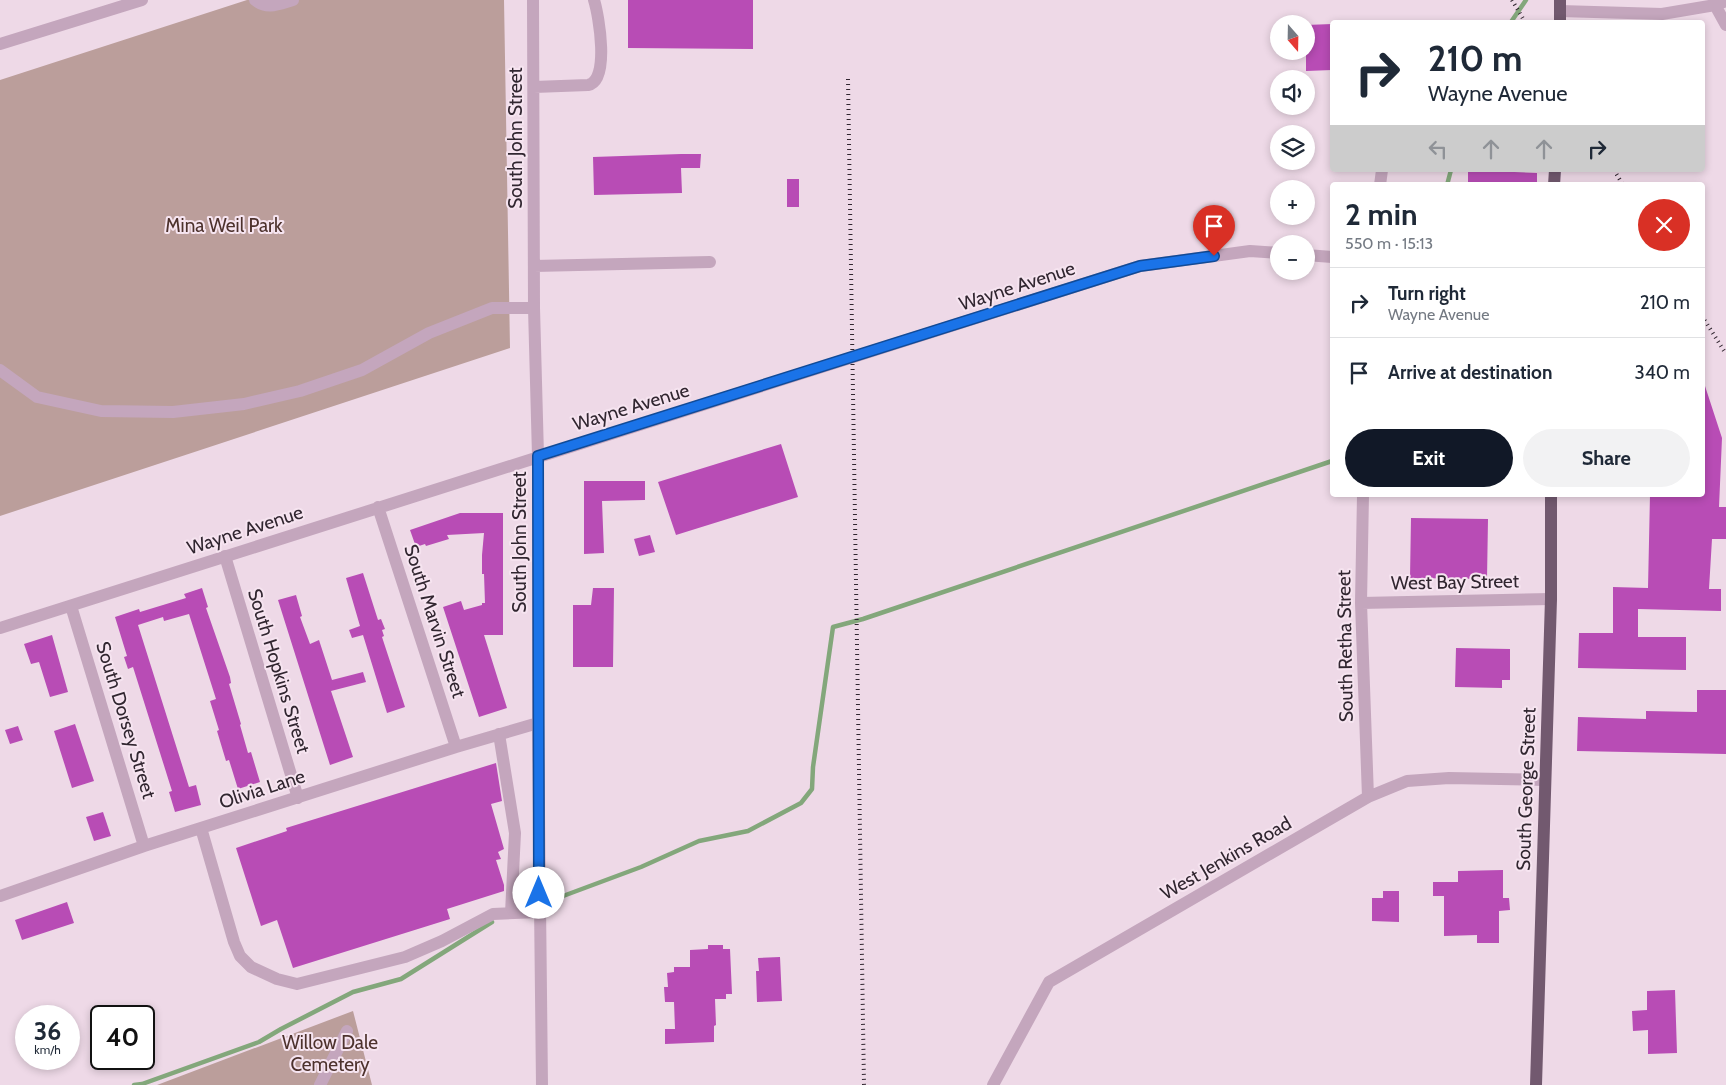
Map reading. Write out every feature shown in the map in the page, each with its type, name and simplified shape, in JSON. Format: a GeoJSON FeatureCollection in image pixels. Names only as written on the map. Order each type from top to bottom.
{"type":"FeatureCollection","features":[{"type":"Feature","properties":{"kind":"main road","name":"South George Street"},"geometry":{"type":"LineString","coordinates":[[1536,1085],[1550,599],[1551,497]]}},
{"type":"Feature","properties":{"kind":"street"},"geometry":{"type":"LineString","coordinates":[[0,44],[142,0]]}},
{"type":"Feature","properties":{"kind":"street"},"geometry":{"type":"LineString","coordinates":[[255,0],[269,7],[293,0]]}},
{"type":"Feature","properties":{"kind":"street","name":"South John Street"},"geometry":{"type":"LineString","coordinates":[[533,0],[534,308],[538,456],[539,912],[542,1085]]}},
{"type":"Feature","properties":{"kind":"street"},"geometry":{"type":"LineString","coordinates":[[534,87],[588,86],[593,84],[598,78],[600,21],[594,0]]}},
{"type":"Feature","properties":{"kind":"street"},"geometry":{"type":"LineString","coordinates":[[1560,11],[1662,14],[1720,3],[1726,25]]}},
{"type":"Feature","properties":{"kind":"street","name":"Wayne Avenue"},"geometry":{"type":"LineString","coordinates":[[0,628],[1140,266],[1250,251],[1270,252]]}},
{"type":"Feature","properties":{"kind":"street"},"geometry":{"type":"LineString","coordinates":[[1315,256],[1330,257]]}},
{"type":"Feature","properties":{"kind":"street"},"geometry":{"type":"LineString","coordinates":[[534,266],[710,262]]}},
{"type":"Feature","properties":{"kind":"street"},"geometry":{"type":"LineString","coordinates":[[0,370],[37,397],[101,411],[172,412],[244,404],[300,391],[362,370],[429,333],[492,308],[534,308]]}},
{"type":"Feature","properties":{"kind":"street","name":"South Retha Street"},"geometry":{"type":"LineString","coordinates":[[1363,497],[1361,603],[1368,797]]}},
{"type":"Feature","properties":{"kind":"street","name":"South Marvin Street"},"geometry":{"type":"LineString","coordinates":[[378,507],[456,747]]}},
{"type":"Feature","properties":{"kind":"street","name":"South Hopkins Street"},"geometry":{"type":"LineString","coordinates":[[224,556],[298,798]]}},
{"type":"Feature","properties":{"kind":"street","name":"West Bay Street"},"geometry":{"type":"LineString","coordinates":[[1361,603],[1550,599]]}},
{"type":"Feature","properties":{"kind":"street","name":"South Dorsey Street"},"geometry":{"type":"LineString","coordinates":[[71,606],[144,846]]}},
{"type":"Feature","properties":{"kind":"street","name":"Olivia Lane"},"geometry":{"type":"LineString","coordinates":[[0,896],[144,846],[456,747],[538,723]]}},
{"type":"Feature","properties":{"kind":"street"},"geometry":{"type":"LineString","coordinates":[[499,734],[515,833],[511,913]]}},
{"type":"Feature","properties":{"kind":"street","name":"West Jenkins Road"},"geometry":{"type":"LineString","coordinates":[[993,1085],[1049,982],[1368,797],[1407,780],[1449,778],[1544,780]]}},
{"type":"Feature","properties":{"kind":"street"},"geometry":{"type":"LineString","coordinates":[[201,828],[234,942],[240,956],[251,966],[277,979],[297,984],[405,957],[442,941],[493,914],[539,912]]}},
{"type":"Feature","properties":{"kind":"street"},"geometry":{"type":"LineString","coordinates":[[320,1085],[348,1031]]}},
{"type":"Feature","properties":{"kind":"green space","name":"Mina Weil Park"},"geometry":{"type":"Polygon","coordinates":[[[247,0],[504,0],[510,348],[0,516],[0,80],[247,0]]]}},
{"type":"Feature","properties":{"kind":"green space","name":"Willow Dale Cemetery"},"geometry":{"type":"Polygon","coordinates":[[[353,1011],[372,1085],[157,1085],[353,1011]]]}},
{"type":"Feature","properties":{"kind":"building"},"geometry":{"type":"Polygon","coordinates":[[[628,0],[753,0],[753,49],[628,48],[628,0]]]}},
{"type":"Feature","properties":{"kind":"building"},"geometry":{"type":"Polygon","coordinates":[[[1330,24],[1330,70],[1306,70],[1306,60],[1315,60],[1315,25],[1330,24]]]}},
{"type":"Feature","properties":{"kind":"building"},"geometry":{"type":"Polygon","coordinates":[[[701,154],[700,168],[681,168],[682,193],[594,195],[593,157],[701,154]]]}},
{"type":"Feature","properties":{"kind":"building"},"geometry":{"type":"Polygon","coordinates":[[[1468,172],[1537,173],[1537,182],[1468,182],[1468,172]]]}},
{"type":"Feature","properties":{"kind":"building"},"geometry":{"type":"Polygon","coordinates":[[[787,179],[799,179],[799,207],[787,207],[787,179]]]}},
{"type":"Feature","properties":{"kind":"building"},"geometry":{"type":"Polygon","coordinates":[[[1705,386],[1722,438],[1719,507],[1726,507],[1726,539],[1712,539],[1709,589],[1721,589],[1721,611],[1638,609],[1638,637],[1686,637],[1686,670],[1578,668],[1579,633],[1613,633],[1613,587],[1648,588],[1650,497],[1705,497],[1705,386]]]}},
{"type":"Feature","properties":{"kind":"building"},"geometry":{"type":"Polygon","coordinates":[[[781,444],[798,497],[676,535],[658,482],[781,444]]]}},
{"type":"Feature","properties":{"kind":"building"},"geometry":{"type":"Polygon","coordinates":[[[584,481],[645,481],[645,500],[602,501],[604,553],[584,554],[584,481]]]}},
{"type":"Feature","properties":{"kind":"building"},"geometry":{"type":"Polygon","coordinates":[[[460,513],[503,513],[503,635],[484,635],[507,708],[479,717],[443,607],[461,601],[464,610],[485,603],[484,574],[482,574],[484,533],[447,535],[449,539],[416,547],[410,530],[460,513]]]}},
{"type":"Feature","properties":{"kind":"building"},"geometry":{"type":"Polygon","coordinates":[[[1411,518],[1488,519],[1487,579],[1410,578],[1411,518]]]}},
{"type":"Feature","properties":{"kind":"building"},"geometry":{"type":"Polygon","coordinates":[[[650,535],[655,552],[639,556],[634,539],[650,535]]]}},
{"type":"Feature","properties":{"kind":"building"},"geometry":{"type":"Polygon","coordinates":[[[363,573],[378,620],[381,619],[385,629],[382,630],[384,636],[382,637],[405,707],[387,713],[363,635],[352,638],[349,630],[360,626],[346,578],[363,573]]]}},
{"type":"Feature","properties":{"kind":"building"},"geometry":{"type":"Polygon","coordinates":[[[202,588],[208,607],[206,608],[230,677],[231,683],[229,684],[248,753],[251,752],[260,782],[238,789],[229,760],[226,761],[210,701],[216,699],[189,614],[164,621],[163,617],[138,625],[189,787],[196,785],[201,805],[175,812],[169,792],[172,791],[133,667],[128,669],[124,657],[127,656],[115,617],[139,609],[140,612],[186,598],[184,594],[202,588]]]}},
{"type":"Feature","properties":{"kind":"building"},"geometry":{"type":"Polygon","coordinates":[[[593,588],[614,588],[613,667],[573,667],[573,605],[591,605],[593,588]]]}},
{"type":"Feature","properties":{"kind":"building"},"geometry":{"type":"Polygon","coordinates":[[[296,595],[302,616],[300,617],[310,644],[319,640],[332,680],[363,672],[366,682],[331,691],[353,757],[330,765],[278,600],[296,595]]]}},
{"type":"Feature","properties":{"kind":"building"},"geometry":{"type":"Polygon","coordinates":[[[52,635],[68,692],[50,697],[39,662],[31,664],[24,644],[52,635]]]}},
{"type":"Feature","properties":{"kind":"building"},"geometry":{"type":"Polygon","coordinates":[[[1456,648],[1510,649],[1510,680],[1502,680],[1502,688],[1455,687],[1456,648]]]}},
{"type":"Feature","properties":{"kind":"building"},"geometry":{"type":"Polygon","coordinates":[[[1697,690],[1726,690],[1726,754],[1577,751],[1578,717],[1646,719],[1646,711],[1697,712],[1697,690]]]}},
{"type":"Feature","properties":{"kind":"building"},"geometry":{"type":"Polygon","coordinates":[[[75,724],[94,781],[72,788],[54,731],[75,724]]]}},
{"type":"Feature","properties":{"kind":"building"},"geometry":{"type":"Polygon","coordinates":[[[18,726],[23,740],[10,744],[5,730],[18,726]]]}},
{"type":"Feature","properties":{"kind":"building"},"geometry":{"type":"Polygon","coordinates":[[[496,763],[502,801],[491,804],[504,849],[498,852],[501,859],[496,860],[504,891],[447,909],[450,919],[293,968],[277,920],[261,926],[236,848],[287,831],[286,828],[496,763]]]}},
{"type":"Feature","properties":{"kind":"building"},"geometry":{"type":"Polygon","coordinates":[[[103,812],[111,836],[94,841],[86,817],[103,812]]]}},
{"type":"Feature","properties":{"kind":"building"},"geometry":{"type":"Polygon","coordinates":[[[1503,870],[1503,898],[1509,898],[1510,910],[1499,911],[1499,943],[1477,943],[1477,935],[1444,936],[1444,896],[1433,896],[1433,882],[1458,882],[1458,871],[1503,870]]]}},
{"type":"Feature","properties":{"kind":"building"},"geometry":{"type":"Polygon","coordinates":[[[1383,891],[1399,891],[1399,922],[1372,921],[1372,898],[1383,898],[1383,891]]]}},
{"type":"Feature","properties":{"kind":"building"},"geometry":{"type":"Polygon","coordinates":[[[67,902],[74,923],[22,940],[15,920],[67,902]]]}},
{"type":"Feature","properties":{"kind":"building"},"geometry":{"type":"Polygon","coordinates":[[[708,945],[723,945],[723,949],[730,949],[732,994],[726,994],[726,999],[715,999],[716,1025],[714,1026],[714,1042],[665,1044],[665,1029],[675,1029],[674,1002],[665,1002],[664,987],[668,987],[667,973],[674,972],[674,967],[690,967],[690,950],[708,949],[708,945]]]}},
{"type":"Feature","properties":{"kind":"building"},"geometry":{"type":"Polygon","coordinates":[[[780,957],[782,1001],[757,1002],[756,971],[759,971],[758,958],[780,957]]]}},
{"type":"Feature","properties":{"kind":"building"},"geometry":{"type":"Polygon","coordinates":[[[1675,990],[1677,1053],[1648,1054],[1648,1030],[1633,1031],[1632,1011],[1647,1010],[1647,991],[1675,990]]]}},
{"type":"Feature","properties":{"kind":"waterway"},"geometry":{"type":"LineString","coordinates":[[1512,20],[1526,0]]}},
{"type":"Feature","properties":{"kind":"waterway"},"geometry":{"type":"LineString","coordinates":[[1448,182],[1450,172]]}},
{"type":"Feature","properties":{"kind":"waterway"},"geometry":{"type":"LineString","coordinates":[[555,899],[641,867],[699,841],[748,831],[801,803],[812,789],[813,767],[833,627],[863,619],[1330,462]]}},
{"type":"Feature","properties":{"kind":"waterway"},"geometry":{"type":"LineString","coordinates":[[134,1085],[142,1084],[259,1042],[353,992],[401,979],[492,922]]}},
{"type":"Feature","properties":{"kind":"railway"},"geometry":{"type":"LineString","coordinates":[[1512,0],[1524,20]]}},
{"type":"Feature","properties":{"kind":"railway"},"geometry":{"type":"LineString","coordinates":[[848,79],[864,1085]]}},
{"type":"Feature","properties":{"kind":"railway"},"geometry":{"type":"LineString","coordinates":[[1615,172],[1621,182]]}},
{"type":"Feature","properties":{"kind":"railway"},"geometry":{"type":"LineString","coordinates":[[1705,321],[1726,354]]}},
{"type":"Feature","properties":{"kind":"route"},"geometry":{"type":"LineString","coordinates":[[539,893],[538,456],[1140,266],[1214,256]]}}]}
